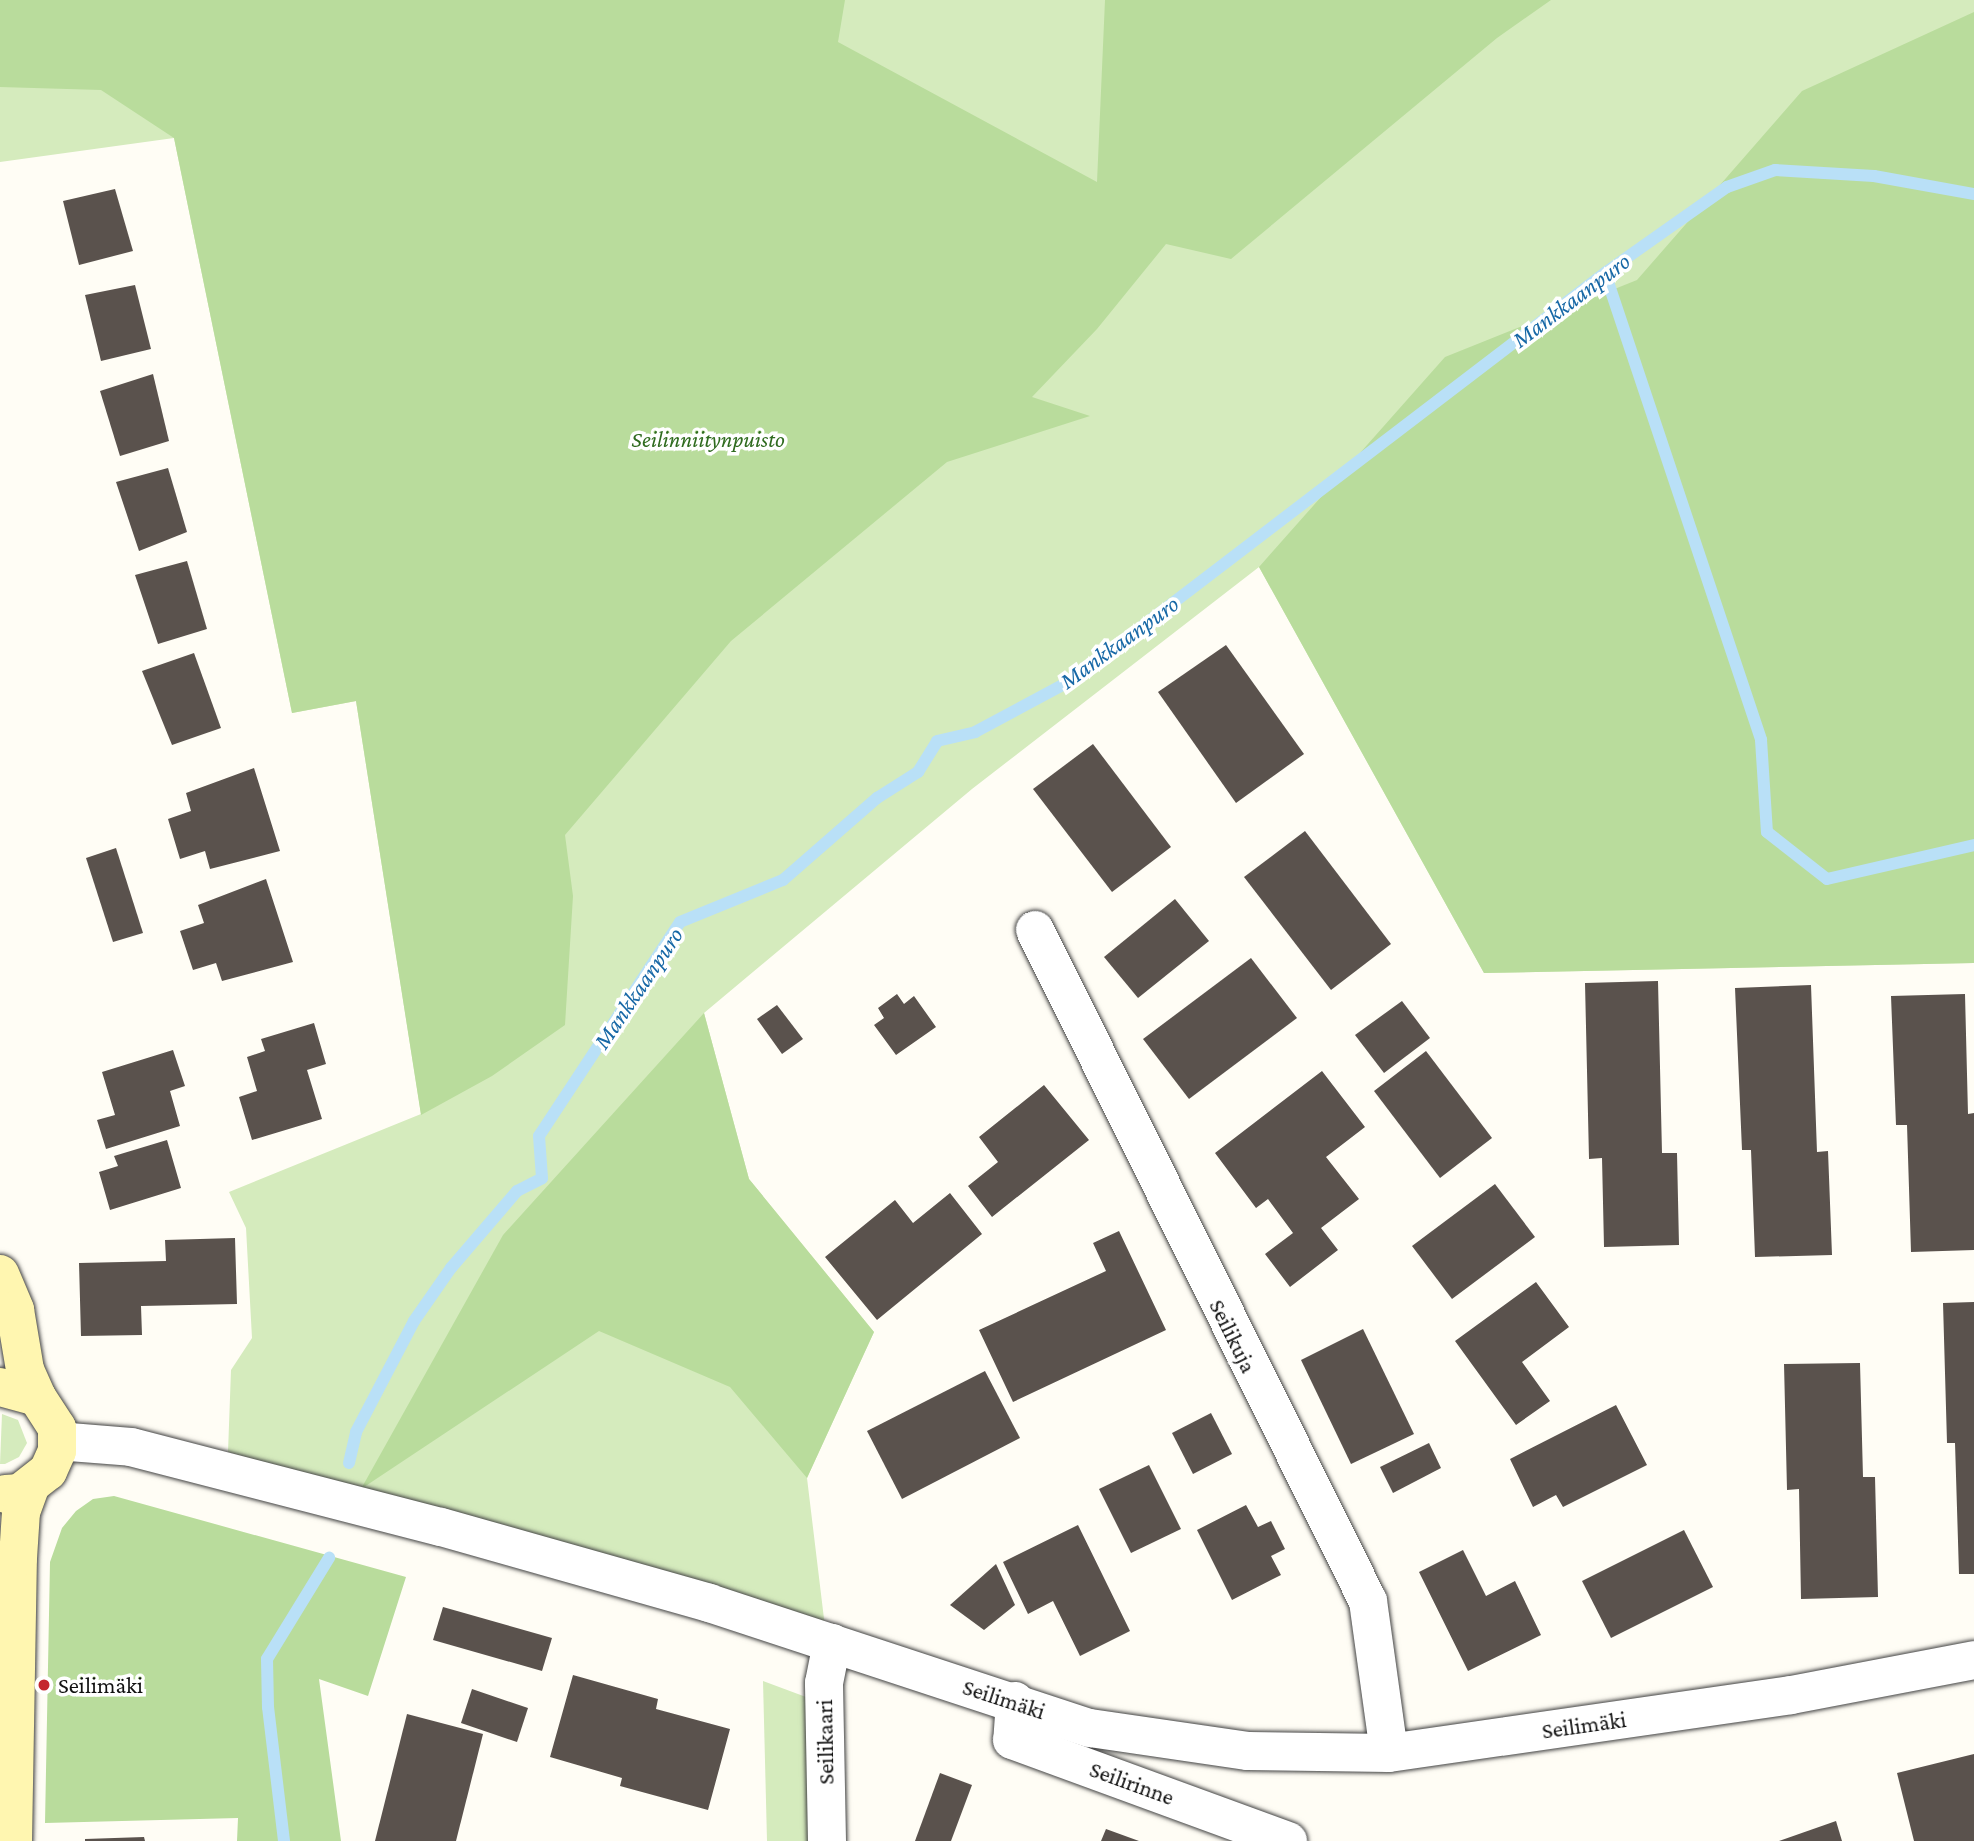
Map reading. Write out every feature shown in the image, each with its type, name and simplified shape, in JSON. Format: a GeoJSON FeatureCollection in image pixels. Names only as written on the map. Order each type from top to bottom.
{"type":"FeatureCollection","features":[{"type":"Feature","properties":{"kind":"main road"},"geometry":{"type":"LineString","coordinates":[[0,1274],[15,1310],[25,1370],[37,1397],[48,1408],[57,1441],[48,1471],[15,1491],[21,1512],[13,1841]]}},
{"type":"Feature","properties":{"kind":"main road"},"geometry":{"type":"LineString","coordinates":[[0,1387],[37,1397]]}},
{"type":"Feature","properties":{"kind":"street","name":"Seilikuja"},"geometry":{"type":"LineString","coordinates":[[1035,930],[1368,1601],[1389,1753]]}},
{"type":"Feature","properties":{"kind":"street","name":"Seilimäki"},"geometry":{"type":"LineString","coordinates":[[57,1441],[131,1447],[207,1464],[709,1603],[1015,1701],[1090,1728],[1248,1751],[1389,1753],[1791,1695],[1974,1660]]}},
{"type":"Feature","properties":{"kind":"street","name":"Seilikaari"},"geometry":{"type":"LineString","coordinates":[[827,1841],[824,1684],[832,1643]]}},
{"type":"Feature","properties":{"kind":"street","name":"Seilirinne"},"geometry":{"type":"LineString","coordinates":[[1015,1701],[1012,1740],[1288,1841]]}},
{"type":"Feature","properties":{"kind":"green space","name":"Seilinniitynpuisto"},"geometry":{"type":"Polygon","coordinates":[[[0,0],[1974,0],[1974,963],[1484,973],[1259,567],[972,789],[704,1013],[749,1179],[874,1332],[807,1478],[825,1627],[228,1452],[231,1370],[252,1338],[246,1228],[229,1192],[421,1114],[356,701],[292,713],[174,138],[0,162],[0,0]]]}},
{"type":"Feature","properties":{"kind":"green space"},"geometry":{"type":"Polygon","coordinates":[[[0,0],[845,0],[838,42],[1097,182],[1105,0],[1551,0],[1497,38],[1231,259],[1166,244],[1097,329],[1032,397],[1090,416],[947,462],[731,641],[565,835],[573,896],[565,1025],[492,1076],[421,1115],[356,701],[292,713],[174,138],[101,90],[0,87],[0,0]]]}},
{"type":"Feature","properties":{"kind":"green space"},"geometry":{"type":"Polygon","coordinates":[[[1974,12],[1974,963],[1484,973],[1259,567],[1445,357],[1637,280],[1802,91],[1974,12]]]}},
{"type":"Feature","properties":{"kind":"green space"},"geometry":{"type":"Polygon","coordinates":[[[704,1013],[749,1179],[874,1332],[807,1478],[730,1387],[599,1331],[361,1489],[503,1235],[704,1013]]]}},
{"type":"Feature","properties":{"kind":"green space"},"geometry":{"type":"Polygon","coordinates":[[[2,1414],[18,1420],[27,1443],[19,1457],[5,1464],[0,1464],[2,1414]]]}},
{"type":"Feature","properties":{"kind":"green space"},"geometry":{"type":"Polygon","coordinates":[[[114,1496],[406,1577],[368,1696],[319,1679],[341,1841],[237,1841],[238,1818],[45,1823],[50,1562],[62,1528],[76,1511],[93,1499],[114,1496]]]}},
{"type":"Feature","properties":{"kind":"green space"},"geometry":{"type":"Polygon","coordinates":[[[763,1681],[806,1697],[808,1841],[767,1841],[763,1681]]]}},
{"type":"Feature","properties":{"kind":"building"},"geometry":{"type":"Polygon","coordinates":[[[115,189],[133,251],[79,265],[63,201],[115,189]]]}},
{"type":"Feature","properties":{"kind":"building"},"geometry":{"type":"Polygon","coordinates":[[[135,285],[151,349],[101,361],[85,295],[135,285]]]}},
{"type":"Feature","properties":{"kind":"building"},"geometry":{"type":"Polygon","coordinates":[[[153,374],[169,441],[120,456],[100,391],[153,374]]]}},
{"type":"Feature","properties":{"kind":"building"},"geometry":{"type":"Polygon","coordinates":[[[168,468],[187,532],[139,551],[116,482],[168,468]]]}},
{"type":"Feature","properties":{"kind":"building"},"geometry":{"type":"Polygon","coordinates":[[[187,561],[207,629],[158,644],[135,575],[187,561]]]}},
{"type":"Feature","properties":{"kind":"building"},"geometry":{"type":"Polygon","coordinates":[[[1226,645],[1304,754],[1236,803],[1158,692],[1226,645]]]}},
{"type":"Feature","properties":{"kind":"building"},"geometry":{"type":"Polygon","coordinates":[[[194,653],[221,728],[172,745],[142,671],[194,653]]]}},
{"type":"Feature","properties":{"kind":"building"},"geometry":{"type":"Polygon","coordinates":[[[1093,744],[1171,847],[1112,892],[1033,789],[1093,744]]]}},
{"type":"Feature","properties":{"kind":"building"},"geometry":{"type":"Polygon","coordinates":[[[254,768],[280,851],[210,869],[205,851],[180,859],[168,819],[191,811],[186,793],[254,768]]]}},
{"type":"Feature","properties":{"kind":"building"},"geometry":{"type":"Polygon","coordinates":[[[1305,831],[1391,944],[1331,990],[1244,877],[1305,831]]]}},
{"type":"Feature","properties":{"kind":"building"},"geometry":{"type":"Polygon","coordinates":[[[116,848],[143,933],[113,942],[86,858],[116,848]]]}},
{"type":"Feature","properties":{"kind":"building"},"geometry":{"type":"Polygon","coordinates":[[[266,879],[293,962],[222,981],[216,963],[193,970],[180,931],[204,923],[198,905],[266,879]]]}},
{"type":"Feature","properties":{"kind":"building"},"geometry":{"type":"Polygon","coordinates":[[[1175,899],[1209,941],[1138,998],[1104,957],[1175,899]]]}},
{"type":"Feature","properties":{"kind":"building"},"geometry":{"type":"Polygon","coordinates":[[[1251,958],[1297,1018],[1189,1099],[1143,1039],[1251,958]]]}},
{"type":"Feature","properties":{"kind":"building"},"geometry":{"type":"Polygon","coordinates":[[[1658,981],[1662,1153],[1677,1153],[1679,1245],[1604,1247],[1602,1158],[1589,1159],[1585,983],[1658,981]]]}},
{"type":"Feature","properties":{"kind":"building"},"geometry":{"type":"Polygon","coordinates":[[[1811,985],[1817,1152],[1828,1151],[1832,1255],[1755,1257],[1751,1150],[1742,1150],[1735,988],[1811,985]]]}},
{"type":"Feature","properties":{"kind":"building"},"geometry":{"type":"Polygon","coordinates":[[[897,994],[904,1004],[914,996],[936,1027],[896,1055],[874,1025],[884,1018],[878,1008],[897,994]]]}},
{"type":"Feature","properties":{"kind":"building"},"geometry":{"type":"Polygon","coordinates":[[[1965,994],[1968,1114],[1974,1113],[1974,1250],[1911,1252],[1907,1125],[1896,1125],[1891,996],[1965,994]]]}},
{"type":"Feature","properties":{"kind":"building"},"geometry":{"type":"Polygon","coordinates":[[[1402,1001],[1430,1038],[1384,1073],[1355,1035],[1402,1001]]]}},
{"type":"Feature","properties":{"kind":"building"},"geometry":{"type":"Polygon","coordinates":[[[777,1005],[803,1039],[782,1054],[757,1019],[777,1005]]]}},
{"type":"Feature","properties":{"kind":"building"},"geometry":{"type":"Polygon","coordinates":[[[314,1023],[326,1064],[307,1070],[322,1119],[252,1140],[239,1097],[257,1091],[247,1057],[265,1051],[261,1039],[314,1023]]]}},
{"type":"Feature","properties":{"kind":"building"},"geometry":{"type":"Polygon","coordinates":[[[173,1050],[185,1086],[170,1091],[180,1126],[106,1149],[97,1120],[115,1115],[102,1072],[173,1050]]]}},
{"type":"Feature","properties":{"kind":"building"},"geometry":{"type":"Polygon","coordinates":[[[1426,1051],[1492,1138],[1440,1178],[1374,1091],[1426,1051]]]}},
{"type":"Feature","properties":{"kind":"building"},"geometry":{"type":"Polygon","coordinates":[[[1322,1071],[1365,1127],[1326,1157],[1359,1199],[1321,1228],[1338,1250],[1290,1287],[1265,1254],[1293,1233],[1268,1199],[1256,1208],[1215,1153],[1322,1071]]]}},
{"type":"Feature","properties":{"kind":"building"},"geometry":{"type":"Polygon","coordinates":[[[1044,1085],[1089,1140],[992,1217],[968,1186],[998,1162],[979,1137],[1044,1085]]]}},
{"type":"Feature","properties":{"kind":"building"},"geometry":{"type":"Polygon","coordinates":[[[167,1140],[181,1188],[110,1210],[99,1172],[118,1166],[114,1156],[167,1140]]]}},
{"type":"Feature","properties":{"kind":"building"},"geometry":{"type":"Polygon","coordinates":[[[1495,1184],[1535,1237],[1452,1299],[1412,1246],[1495,1184]]]}},
{"type":"Feature","properties":{"kind":"building"},"geometry":{"type":"Polygon","coordinates":[[[950,1193],[982,1234],[877,1320],[825,1257],[895,1200],[913,1223],[950,1193]]]}},
{"type":"Feature","properties":{"kind":"building"},"geometry":{"type":"Polygon","coordinates":[[[1119,1231],[1166,1330],[1013,1402],[979,1330],[1106,1271],[1093,1243],[1119,1231]]]}},
{"type":"Feature","properties":{"kind":"building"},"geometry":{"type":"Polygon","coordinates":[[[235,1238],[237,1304],[141,1306],[142,1335],[81,1336],[79,1263],[166,1261],[165,1240],[235,1238]]]}},
{"type":"Feature","properties":{"kind":"building"},"geometry":{"type":"Polygon","coordinates":[[[1536,1282],[1569,1327],[1522,1362],[1550,1401],[1516,1425],[1455,1341],[1536,1282]]]}},
{"type":"Feature","properties":{"kind":"building"},"geometry":{"type":"Polygon","coordinates":[[[1974,1302],[1974,1574],[1959,1574],[1955,1443],[1947,1443],[1943,1303],[1974,1302]]]}},
{"type":"Feature","properties":{"kind":"building"},"geometry":{"type":"Polygon","coordinates":[[[1363,1329],[1414,1434],[1351,1464],[1301,1360],[1363,1329]]]}},
{"type":"Feature","properties":{"kind":"building"},"geometry":{"type":"Polygon","coordinates":[[[1860,1363],[1863,1477],[1875,1477],[1878,1597],[1801,1599],[1799,1489],[1787,1490],[1784,1364],[1860,1363]]]}},
{"type":"Feature","properties":{"kind":"building"},"geometry":{"type":"Polygon","coordinates":[[[985,1371],[1020,1438],[902,1499],[867,1431],[985,1371]]]}},
{"type":"Feature","properties":{"kind":"building"},"geometry":{"type":"Polygon","coordinates":[[[1616,1405],[1647,1465],[1563,1507],[1556,1495],[1533,1507],[1510,1459],[1616,1405]]]}},
{"type":"Feature","properties":{"kind":"building"},"geometry":{"type":"Polygon","coordinates":[[[1211,1413],[1232,1454],[1193,1474],[1172,1433],[1211,1413]]]}},
{"type":"Feature","properties":{"kind":"building"},"geometry":{"type":"Polygon","coordinates":[[[1429,1443],[1441,1468],[1393,1493],[1380,1467],[1429,1443]]]}},
{"type":"Feature","properties":{"kind":"building"},"geometry":{"type":"Polygon","coordinates":[[[1149,1465],[1181,1529],[1131,1553],[1099,1489],[1149,1465]]]}},
{"type":"Feature","properties":{"kind":"building"},"geometry":{"type":"Polygon","coordinates":[[[1246,1505],[1258,1527],[1271,1521],[1285,1549],[1271,1556],[1281,1575],[1232,1600],[1197,1530],[1246,1505]]]}},
{"type":"Feature","properties":{"kind":"building"},"geometry":{"type":"Polygon","coordinates":[[[1078,1525],[1130,1631],[1080,1656],[1053,1601],[1028,1614],[1003,1562],[1078,1525]]]}},
{"type":"Feature","properties":{"kind":"building"},"geometry":{"type":"Polygon","coordinates":[[[1684,1530],[1713,1587],[1611,1638],[1582,1581],[1684,1530]]]}},
{"type":"Feature","properties":{"kind":"building"},"geometry":{"type":"Polygon","coordinates":[[[1463,1550],[1486,1596],[1515,1581],[1541,1635],[1468,1671],[1419,1572],[1463,1550]]]}},
{"type":"Feature","properties":{"kind":"building"},"geometry":{"type":"Polygon","coordinates":[[[996,1564],[1015,1605],[984,1630],[950,1605],[996,1564]]]}},
{"type":"Feature","properties":{"kind":"building"},"geometry":{"type":"Polygon","coordinates":[[[443,1607],[552,1638],[542,1671],[433,1640],[443,1607]]]}},
{"type":"Feature","properties":{"kind":"building"},"geometry":{"type":"Polygon","coordinates":[[[573,1675],[658,1699],[656,1709],[730,1729],[708,1810],[620,1786],[622,1778],[550,1757],[573,1675]]]}},
{"type":"Feature","properties":{"kind":"building"},"geometry":{"type":"Polygon","coordinates":[[[472,1689],[528,1708],[517,1742],[461,1723],[472,1689]]]}},
{"type":"Feature","properties":{"kind":"building"},"geometry":{"type":"Polygon","coordinates":[[[407,1714],[483,1734],[456,1841],[375,1841],[407,1714]]]}},
{"type":"Feature","properties":{"kind":"building"},"geometry":{"type":"Polygon","coordinates":[[[1974,1754],[1974,1841],[1914,1841],[1897,1773],[1974,1754]]]}},
{"type":"Feature","properties":{"kind":"building"},"geometry":{"type":"Polygon","coordinates":[[[940,1773],[972,1785],[951,1841],[915,1841],[940,1773]]]}},
{"type":"Feature","properties":{"kind":"building"},"geometry":{"type":"Polygon","coordinates":[[[1836,1821],[1842,1841],[1779,1841],[1836,1821]]]}},
{"type":"Feature","properties":{"kind":"building"},"geometry":{"type":"Polygon","coordinates":[[[1106,1829],[1139,1841],[1101,1841],[1106,1829]]]}},
{"type":"Feature","properties":{"kind":"building"},"geometry":{"type":"Polygon","coordinates":[[[144,1837],[145,1841],[85,1841],[85,1839],[144,1837]]]}},
{"type":"Feature","properties":{"kind":"waterway","name":"Mankkaanpuro"},"geometry":{"type":"LineString","coordinates":[[349,1463],[356,1432],[414,1321],[451,1268],[517,1191],[542,1178],[539,1136],[680,922],[783,880],[877,798],[918,772],[937,741],[975,732],[1072,680],[1605,273],[1727,187],[1775,170],[1874,176],[1974,194]]}},
{"type":"Feature","properties":{"kind":"waterway"},"geometry":{"type":"LineString","coordinates":[[1605,273],[1761,740],[1767,832],[1827,879],[1974,845]]}},
{"type":"Feature","properties":{"kind":"waterway"},"geometry":{"type":"LineString","coordinates":[[284,1841],[268,1707],[267,1659],[329,1558]]}},
{"type":"Feature","properties":{"kind":"place","name":"Seilimäki"},"geometry":{"type":"Point","coordinates":[44,1685]}}]}
